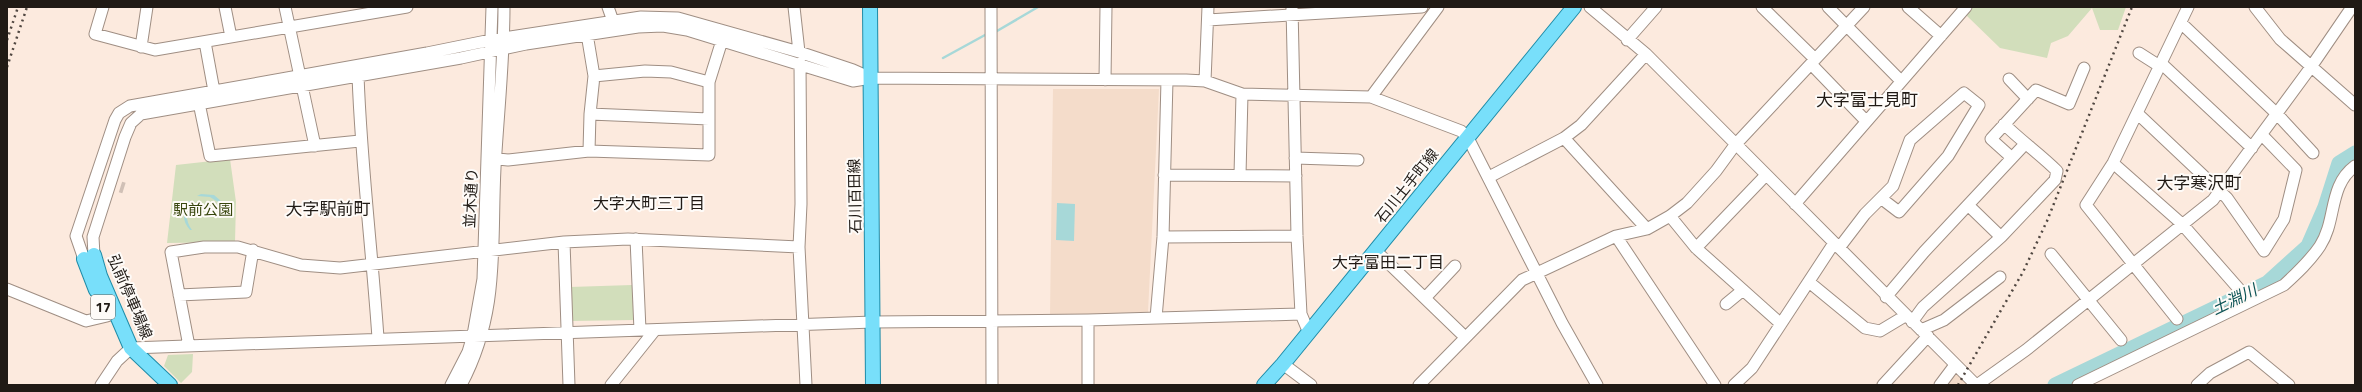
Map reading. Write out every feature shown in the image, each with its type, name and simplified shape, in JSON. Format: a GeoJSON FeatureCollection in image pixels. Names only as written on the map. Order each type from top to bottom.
{"type":"FeatureCollection","features":[{"type":"Feature","properties":{"kind":"main road","name":"石川百田線"},"geometry":{"type":"LineString","coordinates":[[870,7],[873,385]]}},
{"type":"Feature","properties":{"kind":"main road","name":"石川土手町線"},"geometry":{"type":"LineString","coordinates":[[1264,385],[1309,333],[1574,7]]}},
{"type":"Feature","properties":{"kind":"main road","name":"弘前停車場線"},"geometry":{"type":"LineString","coordinates":[[89,257],[107,316],[128,351],[157,385]]}},
{"type":"Feature","properties":{"kind":"main road","name":"弘前停車場線"},"geometry":{"type":"LineString","coordinates":[[89,257],[100,276],[128,351],[170,385]]}},
{"type":"Feature","properties":{"kind":"street"},"geometry":{"type":"LineString","coordinates":[[103,7],[95,34],[155,50],[289,28],[355,11],[407,7]]}},
{"type":"Feature","properties":{"kind":"street"},"geometry":{"type":"LineString","coordinates":[[141,47],[147,7]]}},
{"type":"Feature","properties":{"kind":"street"},"geometry":{"type":"LineString","coordinates":[[225,7],[231,37]]}},
{"type":"Feature","properties":{"kind":"street"},"geometry":{"type":"LineString","coordinates":[[285,7],[315,146]]}},
{"type":"Feature","properties":{"kind":"street","name":"並木通り"},"geometry":{"type":"LineString","coordinates":[[461,385],[478,335],[482,285],[488,250],[492,158],[492,7]]}},
{"type":"Feature","properties":{"kind":"street","name":"並木通り"},"geometry":{"type":"LineString","coordinates":[[492,158],[504,38],[504,7]]}},
{"type":"Feature","properties":{"kind":"street"},"geometry":{"type":"LineString","coordinates":[[608,7],[615,25]]}},
{"type":"Feature","properties":{"kind":"street"},"geometry":{"type":"LineString","coordinates":[[794,7],[799,52]]}},
{"type":"Feature","properties":{"kind":"street"},"geometry":{"type":"LineString","coordinates":[[991,7],[992,385]]}},
{"type":"Feature","properties":{"kind":"street"},"geometry":{"type":"LineString","coordinates":[[1105,80],[1106,7]]}},
{"type":"Feature","properties":{"kind":"street"},"geometry":{"type":"LineString","coordinates":[[1205,80],[1208,7]]}},
{"type":"Feature","properties":{"kind":"street"},"geometry":{"type":"LineString","coordinates":[[1208,20],[1293,11],[1422,7]]}},
{"type":"Feature","properties":{"kind":"street"},"geometry":{"type":"LineString","coordinates":[[1371,97],[1438,7]]}},
{"type":"Feature","properties":{"kind":"street"},"geometry":{"type":"LineString","coordinates":[[1590,7],[1627,40],[1646,54],[1886,297],[1977,385],[2026,350],[2220,192],[2311,68],[2352,7]]}},
{"type":"Feature","properties":{"kind":"street"},"geometry":{"type":"LineString","coordinates":[[1627,40],[1656,7]]}},
{"type":"Feature","properties":{"kind":"street"},"geometry":{"type":"LineString","coordinates":[[1762,7],[1866,121]]}},
{"type":"Feature","properties":{"kind":"street"},"geometry":{"type":"LineString","coordinates":[[1828,7],[1901,81]]}},
{"type":"Feature","properties":{"kind":"street"},"geometry":{"type":"LineString","coordinates":[[1419,385],[1522,280],[1616,236],[1647,228],[1670,216],[1686,203],[1716,171],[1735,145],[1864,7]]}},
{"type":"Feature","properties":{"kind":"street"},"geometry":{"type":"LineString","coordinates":[[1908,7],[1941,36]]}},
{"type":"Feature","properties":{"kind":"street"},"geometry":{"type":"LineString","coordinates":[[1795,204],[1966,7]]}},
{"type":"Feature","properties":{"kind":"street"},"geometry":{"type":"LineString","coordinates":[[2177,318],[2086,205],[2113,163],[2162,66],[2188,7]]}},
{"type":"Feature","properties":{"kind":"street"},"geometry":{"type":"LineString","coordinates":[[2255,7],[2280,39],[2311,68],[2339,89],[2355,105]]}},
{"type":"Feature","properties":{"kind":"street"},"geometry":{"type":"LineString","coordinates":[[1293,11],[1297,236],[1301,314],[1309,333]]}},
{"type":"Feature","properties":{"kind":"street"},"geometry":{"type":"LineString","coordinates":[[89,257],[76,236],[119,113],[130,106],[214,91],[301,80],[358,75],[492,52],[526,44],[587,34],[641,17],[677,12],[723,36],[854,81],[871,78],[1205,80],[1242,94],[1371,97],[1461,131],[1468,138],[1489,177],[1536,273],[1597,385]]}},
{"type":"Feature","properties":{"kind":"street"},"geometry":{"type":"LineString","coordinates":[[2181,23],[2277,114],[2313,153]]}},
{"type":"Feature","properties":{"kind":"street"},"geometry":{"type":"LineString","coordinates":[[89,257],[93,237],[125,137],[134,117],[147,112],[199,103],[491,40],[615,25],[663,26],[723,36],[799,52],[853,70],[871,78]]}},
{"type":"Feature","properties":{"kind":"street"},"geometry":{"type":"LineString","coordinates":[[587,34],[594,76],[590,114],[589,151]]}},
{"type":"Feature","properties":{"kind":"street"},"geometry":{"type":"LineString","coordinates":[[492,158],[508,160],[589,151],[709,155],[709,82],[723,36]]}},
{"type":"Feature","properties":{"kind":"street"},"geometry":{"type":"LineString","coordinates":[[205,42],[214,91]]}},
{"type":"Feature","properties":{"kind":"street"},"geometry":{"type":"LineString","coordinates":[[2139,53],[2162,66],[2252,148]]}},
{"type":"Feature","properties":{"kind":"street"},"geometry":{"type":"LineString","coordinates":[[1489,177],[1564,138],[1581,125],[1646,54]]}},
{"type":"Feature","properties":{"kind":"street"},"geometry":{"type":"LineString","coordinates":[[800,63],[801,204],[799,247],[806,385]]}},
{"type":"Feature","properties":{"kind":"street"},"geometry":{"type":"LineString","coordinates":[[2012,157],[1991,139],[2036,90],[2069,104],[2084,68]]}},
{"type":"Feature","properties":{"kind":"street"},"geometry":{"type":"LineString","coordinates":[[594,76],[645,71],[671,72],[709,82]]}},
{"type":"Feature","properties":{"kind":"street"},"geometry":{"type":"LineString","coordinates":[[358,75],[360,141],[374,263],[378,338]]}},
{"type":"Feature","properties":{"kind":"street"},"geometry":{"type":"LineString","coordinates":[[2009,79],[2028,99]]}},
{"type":"Feature","properties":{"kind":"street"},"geometry":{"type":"LineString","coordinates":[[1156,318],[1163,237],[1167,80]]}},
{"type":"Feature","properties":{"kind":"street"},"geometry":{"type":"LineString","coordinates":[[1734,385],[1752,368],[1809,282],[1836,246],[1893,186],[1910,140],[1964,93],[1979,105],[1948,156],[1899,212],[1882,199]]}},
{"type":"Feature","properties":{"kind":"street"},"geometry":{"type":"LineString","coordinates":[[1240,175],[1242,94]]}},
{"type":"Feature","properties":{"kind":"street"},"geometry":{"type":"LineString","coordinates":[[199,103],[210,156],[360,141]]}},
{"type":"Feature","properties":{"kind":"street"},"geometry":{"type":"LineString","coordinates":[[590,114],[709,119]]}},
{"type":"Feature","properties":{"kind":"street"},"geometry":{"type":"LineString","coordinates":[[2138,114],[2227,198],[2264,251],[2284,219],[2296,170],[2262,135]]}},
{"type":"Feature","properties":{"kind":"street"},"geometry":{"type":"LineString","coordinates":[[1809,282],[1865,328],[1880,331],[1909,319],[2001,237],[2055,180],[2057,171],[2035,149],[2025,144],[2004,124]]}},
{"type":"Feature","properties":{"kind":"street"},"geometry":{"type":"LineString","coordinates":[[1564,138],[1647,228]]}},
{"type":"Feature","properties":{"kind":"street"},"geometry":{"type":"LineString","coordinates":[[1886,297],[1968,204],[2025,144]]}},
{"type":"Feature","properties":{"kind":"street"},"geometry":{"type":"LineString","coordinates":[[1296,158],[1358,160]]}},
{"type":"Feature","properties":{"kind":"street"},"geometry":{"type":"LineString","coordinates":[[2113,163],[2182,224],[2239,289]]}},
{"type":"Feature","properties":{"kind":"street"},"geometry":{"type":"LineString","coordinates":[[2078,385],[2284,285],[2302,268],[2320,245],[2332,214],[2340,180],[2355,166]]}},
{"type":"Feature","properties":{"kind":"street"},"geometry":{"type":"LineString","coordinates":[[1164,175],[1296,176]]}},
{"type":"Feature","properties":{"kind":"street"},"geometry":{"type":"LineString","coordinates":[[1696,248],[1766,175]]}},
{"type":"Feature","properties":{"kind":"street"},"geometry":{"type":"LineString","coordinates":[[1968,204],[2001,237]]}},
{"type":"Feature","properties":{"kind":"street"},"geometry":{"type":"LineString","coordinates":[[1670,216],[1696,248],[1781,324]]}},
{"type":"Feature","properties":{"kind":"street"},"geometry":{"type":"LineString","coordinates":[[1163,237],[1297,236]]}},
{"type":"Feature","properties":{"kind":"street"},"geometry":{"type":"LineString","coordinates":[[1616,236],[1715,385]]}},
{"type":"Feature","properties":{"kind":"street"},"geometry":{"type":"LineString","coordinates":[[189,346],[171,252],[204,247],[238,247],[253,250],[301,265],[340,268],[564,242],[636,239],[799,247]]}},
{"type":"Feature","properties":{"kind":"street"},"geometry":{"type":"LineString","coordinates":[[636,239],[640,330]]}},
{"type":"Feature","properties":{"kind":"street"},"geometry":{"type":"LineString","coordinates":[[564,242],[569,385]]}},
{"type":"Feature","properties":{"kind":"street"},"geometry":{"type":"LineString","coordinates":[[179,295],[246,292],[253,250]]}},
{"type":"Feature","properties":{"kind":"street"},"geometry":{"type":"LineString","coordinates":[[1376,251],[1465,337]]}},
{"type":"Feature","properties":{"kind":"street"},"geometry":{"type":"LineString","coordinates":[[2051,254],[2087,301],[2120,340]]}},
{"type":"Feature","properties":{"kind":"street"},"geometry":{"type":"LineString","coordinates":[[1425,298],[1455,266]]}},
{"type":"Feature","properties":{"kind":"street"},"geometry":{"type":"LineString","coordinates":[[1883,385],[1924,333],[1944,320],[2000,277]]}},
{"type":"Feature","properties":{"kind":"street"},"geometry":{"type":"LineString","coordinates":[[7,289],[86,321],[107,316]]}},
{"type":"Feature","properties":{"kind":"street"},"geometry":{"type":"LineString","coordinates":[[1726,304],[1743,290]]}},
{"type":"Feature","properties":{"kind":"street"},"geometry":{"type":"LineString","coordinates":[[101,385],[117,361],[128,351],[189,346],[378,338],[873,322],[1088,320],[1301,314]]}},
{"type":"Feature","properties":{"kind":"street"},"geometry":{"type":"LineString","coordinates":[[1088,320],[1088,385]]}},
{"type":"Feature","properties":{"kind":"street"},"geometry":{"type":"LineString","coordinates":[[611,385],[655,330]]}},
{"type":"Feature","properties":{"kind":"street","name":"並木通り"},"geometry":{"type":"LineString","coordinates":[[450,385],[478,335]]}},
{"type":"Feature","properties":{"kind":"street"},"geometry":{"type":"LineString","coordinates":[[2197,385],[2210,373],[2249,352],[2282,383]]}},
{"type":"Feature","properties":{"kind":"street"},"geometry":{"type":"LineString","coordinates":[[1283,364],[1311,385]]}},
{"type":"Feature","properties":{"kind":"street"},"geometry":{"type":"LineString","coordinates":[[1940,385],[1955,365]]}},
{"type":"Feature","properties":{"kind":"shaded area"},"geometry":{"type":"Polygon","coordinates":[[[1053,89],[1159,89],[1148,312],[1050,316],[1053,89]]]}},
{"type":"Feature","properties":{"kind":"shaded area"},"geometry":{"type":"Polygon","coordinates":[[[1954,369],[1967,382],[1965,385],[1943,385],[1954,369]]]}},
{"type":"Feature","properties":{"kind":"green space"},"geometry":{"type":"Polygon","coordinates":[[[1973,7],[2126,7],[2118,30],[2100,30],[2092,8],[2068,36],[2051,43],[2047,58],[2000,48],[1966,15],[1973,7]]]}},
{"type":"Feature","properties":{"kind":"green space","name":"駅前公園"},"geometry":{"type":"Polygon","coordinates":[[[230,159],[236,202],[235,242],[167,243],[176,165],[230,159]]]}},
{"type":"Feature","properties":{"kind":"green space"},"geometry":{"type":"Polygon","coordinates":[[[632,285],[634,320],[572,321],[570,287],[632,285]]]}},
{"type":"Feature","properties":{"kind":"green space"},"geometry":{"type":"Polygon","coordinates":[[[193,354],[192,372],[181,383],[164,366],[168,355],[193,354]]]}},
{"type":"Feature","properties":{"kind":"water"},"geometry":{"type":"Polygon","coordinates":[[[201,194],[214,195],[221,201],[218,202],[210,197],[197,196],[201,194]]]}},
{"type":"Feature","properties":{"kind":"water"},"geometry":{"type":"Polygon","coordinates":[[[189,201],[192,201],[187,211],[187,219],[192,230],[187,227],[184,220],[185,208],[189,201]]]}},
{"type":"Feature","properties":{"kind":"water"},"geometry":{"type":"Polygon","coordinates":[[[1057,203],[1075,204],[1074,241],[1056,240],[1057,203]]]}},
{"type":"Feature","properties":{"kind":"waterway"},"geometry":{"type":"LineString","coordinates":[[997,31],[1038,7]]}},
{"type":"Feature","properties":{"kind":"waterway"},"geometry":{"type":"LineString","coordinates":[[943,58],[985,35]]}},
{"type":"Feature","properties":{"kind":"waterway","name":"土淵川"},"geometry":{"type":"LineString","coordinates":[[2055,385],[2267,283],[2308,246],[2325,207],[2339,163],[2355,153]]}},
{"type":"Feature","properties":{"kind":"tunnel"},"geometry":{"type":"LineString","coordinates":[[89,177],[124,188]]}},
{"type":"Feature","properties":{"kind":"railway"},"geometry":{"type":"LineString","coordinates":[[7,40],[18,7]]}},
{"type":"Feature","properties":{"kind":"railway"},"geometry":{"type":"LineString","coordinates":[[7,67],[27,7]]}},
{"type":"Feature","properties":{"kind":"railway"},"geometry":{"type":"LineString","coordinates":[[1958,385],[2023,272],[2047,221],[2132,7]]}},
{"type":"Feature","properties":{"kind":"district","name":"大字富士見町"},"geometry":{"type":"Point","coordinates":[1867,100]}},
{"type":"Feature","properties":{"kind":"district","name":"大字寒沢町"},"geometry":{"type":"Point","coordinates":[2199,183]}},
{"type":"Feature","properties":{"kind":"district","name":"大字大町三丁目"},"geometry":{"type":"Point","coordinates":[649,203]}},
{"type":"Feature","properties":{"kind":"district","name":"大字駅前町"},"geometry":{"type":"Point","coordinates":[328,209]}},
{"type":"Feature","properties":{"kind":"district","name":"大字富田二丁目"},"geometry":{"type":"Point","coordinates":[1388,262]}}]}
